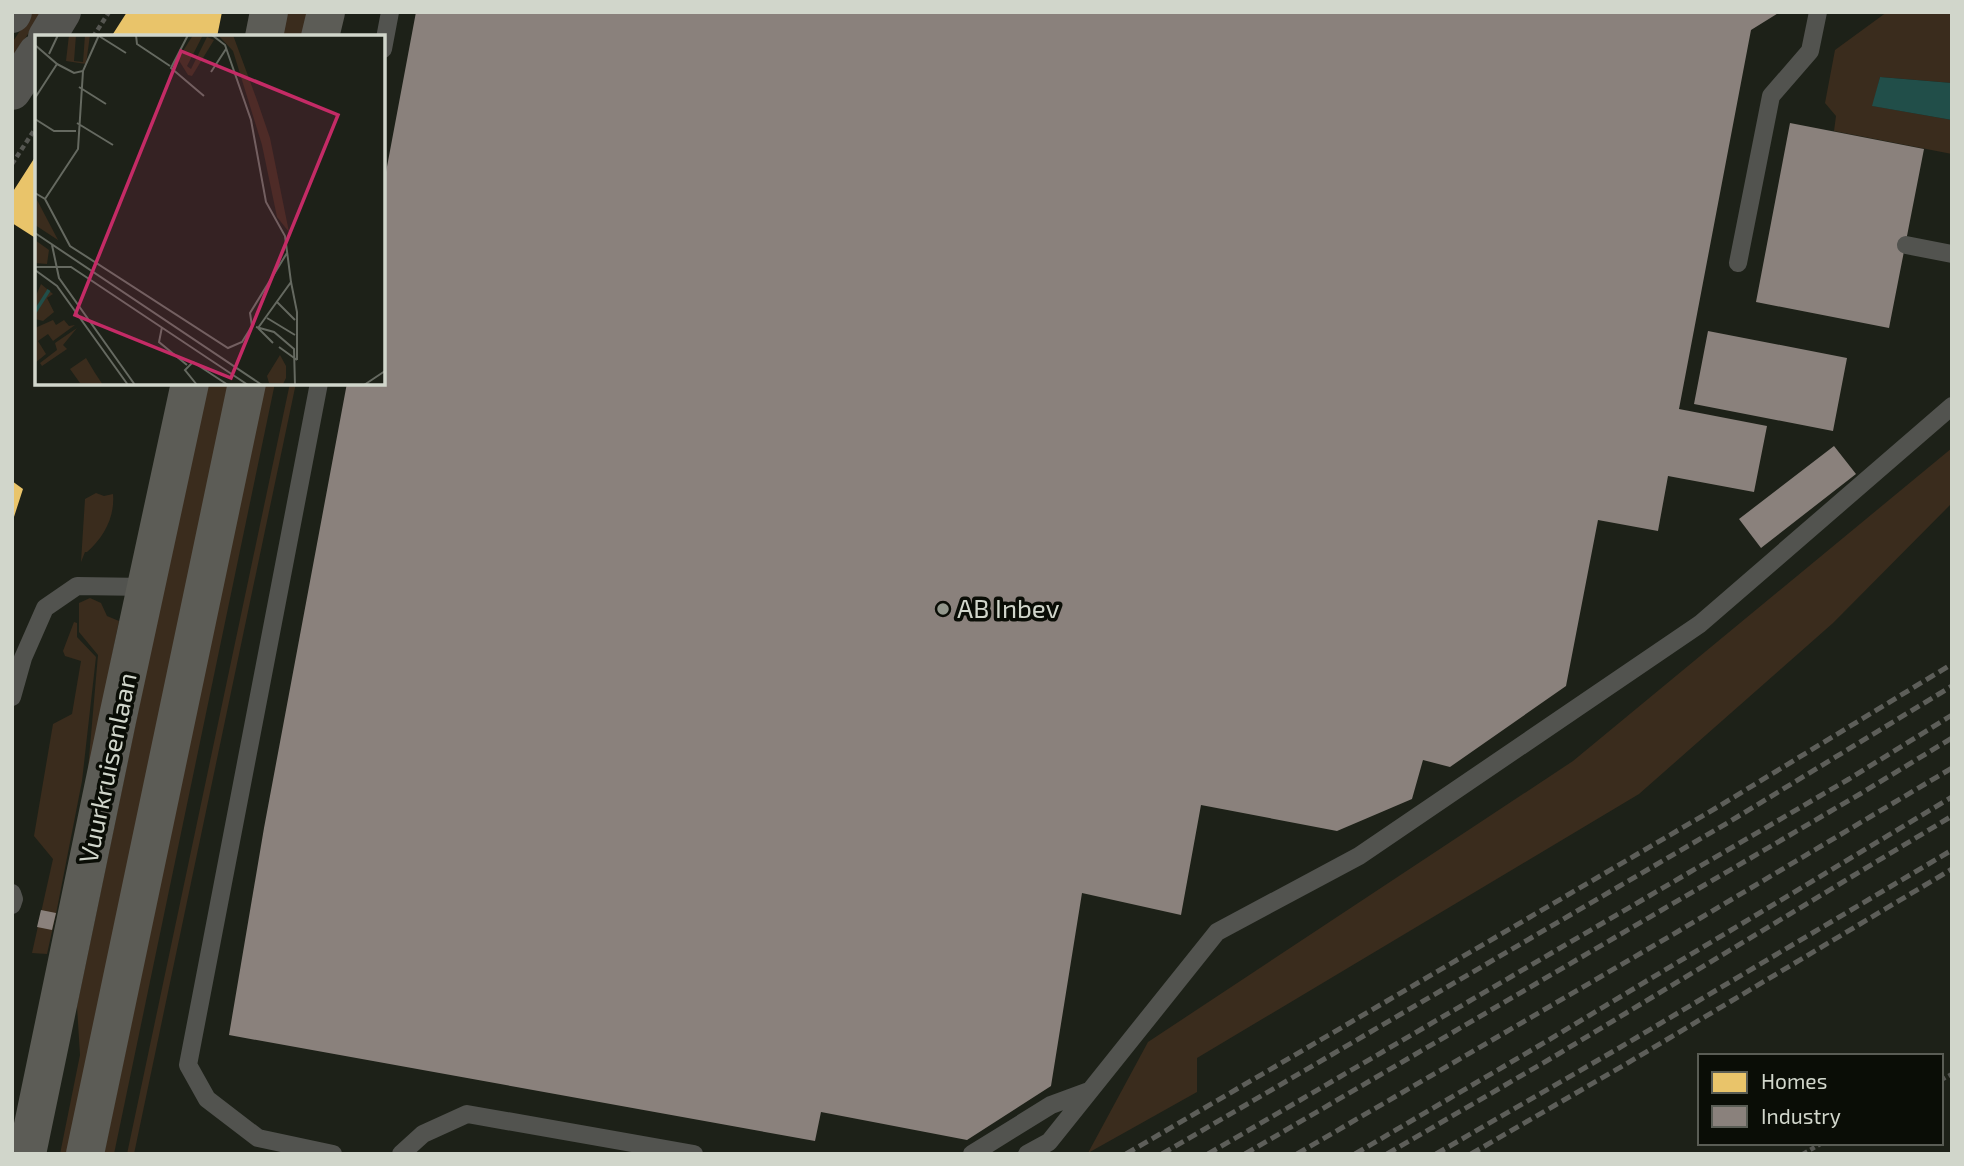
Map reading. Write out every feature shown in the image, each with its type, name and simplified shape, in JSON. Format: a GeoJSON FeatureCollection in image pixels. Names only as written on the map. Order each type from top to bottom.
{"type":"FeatureCollection","features":[{"type":"Feature","properties":{"kind":"main road"},"geometry":{"type":"LineString","coordinates":[[48,35],[62,12]]}},
{"type":"Feature","properties":{"kind":"main road"},"geometry":{"type":"LineString","coordinates":[[264,35],[269,12]]}},
{"type":"Feature","properties":{"kind":"main road"},"geometry":{"type":"LineString","coordinates":[[320,35],[326,12]]}},
{"type":"Feature","properties":{"kind":"main road"},"geometry":{"type":"LineString","coordinates":[[12,91],[35,56]]}},
{"type":"Feature","properties":{"kind":"main road","name":"Vuurkruisenlaan"},"geometry":{"type":"LineString","coordinates":[[27,1154],[190,385]]}},
{"type":"Feature","properties":{"kind":"main road"},"geometry":{"type":"LineString","coordinates":[[85,1154],[247,385]]}},
{"type":"Feature","properties":{"kind":"lane"},"geometry":{"type":"LineString","coordinates":[[385,38],[390,12]]}},
{"type":"Feature","properties":{"kind":"lane"},"geometry":{"type":"LineString","coordinates":[[1738,263],[1771,96],[1810,51],[1818,12]]}},
{"type":"Feature","properties":{"kind":"lane"},"geometry":{"type":"LineString","coordinates":[[1906,245],[1952,254]]}},
{"type":"Feature","properties":{"kind":"lane"},"geometry":{"type":"LineString","coordinates":[[319,385],[188,1065],[207,1099],[258,1138],[333,1154]]}},
{"type":"Feature","properties":{"kind":"lane"},"geometry":{"type":"LineString","coordinates":[[1027,1154],[1049,1142],[1217,932],[1359,856],[1700,624],[1952,406]]}},
{"type":"Feature","properties":{"kind":"lane"},"geometry":{"type":"LineString","coordinates":[[12,697],[23,658],[45,608],[77,586],[147,587]]}},
{"type":"Feature","properties":{"kind":"lane"},"geometry":{"type":"LineString","coordinates":[[12,893],[12,905]]}},
{"type":"Feature","properties":{"kind":"lane"},"geometry":{"type":"LineString","coordinates":[[972,1154],[1051,1105],[1089,1091]]}},
{"type":"Feature","properties":{"kind":"lane"},"geometry":{"type":"LineString","coordinates":[[401,1154],[424,1134],[467,1114],[694,1154]]}},
{"type":"Feature","properties":{"kind":"path"},"geometry":{"type":"LineString","coordinates":[[94,35],[109,12]]}},
{"type":"Feature","properties":{"kind":"path"},"geometry":{"type":"LineString","coordinates":[[12,164],[35,129]]}},
{"type":"Feature","properties":{"kind":"path"},"geometry":{"type":"LineString","coordinates":[[1803,1154],[1819,1145]]}},
{"type":"Feature","properties":{"kind":"shaded area"},"geometry":{"type":"Polygon","coordinates":[[[32,12],[42,12],[12,59],[12,43],[32,12]]]}},
{"type":"Feature","properties":{"kind":"shaded area"},"geometry":{"type":"Polygon","coordinates":[[[284,12],[310,12],[305,35],[279,35],[284,12]]]}},
{"type":"Feature","properties":{"kind":"shaded area"},"geometry":{"type":"Polygon","coordinates":[[[1887,12],[1952,12],[1952,83],[1880,77],[1873,106],[1952,120],[1952,154],[1834,131],[1836,116],[1825,103],[1835,50],[1887,12]]]}},
{"type":"Feature","properties":{"kind":"shaded area"},"geometry":{"type":"Polygon","coordinates":[[[206,385],[232,385],[70,1154],[60,1154],[80,1055],[77,1006],[206,385]]]}},
{"type":"Feature","properties":{"kind":"shaded area"},"geometry":{"type":"Polygon","coordinates":[[[265,385],[275,385],[114,1154],[104,1154],[265,385]]]}},
{"type":"Feature","properties":{"kind":"shaded area"},"geometry":{"type":"Polygon","coordinates":[[[290,385],[296,385],[134,1154],[127,1154],[290,385]]]}},
{"type":"Feature","properties":{"kind":"shaded area"},"geometry":{"type":"Polygon","coordinates":[[[1952,448],[1952,503],[1833,623],[1639,794],[1197,1058],[1197,1092],[1088,1153],[1148,1042],[1573,761],[1952,448]]]}},
{"type":"Feature","properties":{"kind":"shaded area"},"geometry":{"type":"Polygon","coordinates":[[[96,493],[104,496],[113,494],[112,511],[103,533],[85,552],[81,562],[85,499],[96,493]]]}},
{"type":"Feature","properties":{"kind":"shaded area"},"geometry":{"type":"Polygon","coordinates":[[[90,598],[101,603],[107,616],[119,621],[87,781],[98,655],[79,632],[79,603],[90,598]]]}},
{"type":"Feature","properties":{"kind":"shaded area"},"geometry":{"type":"Polygon","coordinates":[[[74,622],[77,623],[77,637],[96,657],[82,781],[47,954],[32,953],[53,859],[34,836],[53,724],[72,714],[81,661],[65,656],[63,651],[74,622]]]}},
{"type":"Feature","properties":{"kind":"water"},"geometry":{"type":"Polygon","coordinates":[[[1880,77],[1952,83],[1952,120],[1872,106],[1880,77]]]}},
{"type":"Feature","properties":{"kind":"building: Homes"},"geometry":{"type":"Polygon","coordinates":[[[127,12],[222,12],[217,35],[112,35],[127,12]]]}},
{"type":"Feature","properties":{"kind":"building: Homes"},"geometry":{"type":"Polygon","coordinates":[[[35,157],[35,238],[12,223],[12,193],[35,157]]]}},
{"type":"Feature","properties":{"kind":"building: Homes"},"geometry":{"type":"Polygon","coordinates":[[[12,481],[23,489],[13,520],[12,520],[12,481]]]}},
{"type":"Feature","properties":{"kind":"building: Industry","name":"AB Inbev"},"geometry":{"type":"Polygon","coordinates":[[[416,12],[1780,12],[1751,30],[1679,409],[1767,426],[1754,492],[1668,476],[1658,531],[1598,520],[1566,686],[1450,767],[1423,760],[1412,799],[1337,831],[1201,805],[1181,915],[1082,893],[1051,1086],[967,1140],[821,1112],[815,1141],[229,1035],[264,828],[347,385],[385,385],[385,177],[416,12]]]}},
{"type":"Feature","properties":{"kind":"building: Industry"},"geometry":{"type":"Polygon","coordinates":[[[1790,123],[1924,149],[1889,328],[1756,302],[1790,123]]]}},
{"type":"Feature","properties":{"kind":"building: Industry"},"geometry":{"type":"Polygon","coordinates":[[[1708,331],[1847,358],[1833,431],[1694,404],[1708,331]]]}},
{"type":"Feature","properties":{"kind":"building: Industry"},"geometry":{"type":"Polygon","coordinates":[[[1834,446],[1856,474],[1761,548],[1739,519],[1834,446]]]}},
{"type":"Feature","properties":{"kind":"building: Industry"},"geometry":{"type":"Polygon","coordinates":[[[41,910],[56,913],[52,930],[37,927],[41,910]]]}},
{"type":"Feature","properties":{"kind":"railway"},"geometry":{"type":"LineString","coordinates":[[1126,1154],[1716,808],[1952,664]]}},
{"type":"Feature","properties":{"kind":"railway"},"geometry":{"type":"LineString","coordinates":[[1162,1154],[1729,822],[1952,686]]}},
{"type":"Feature","properties":{"kind":"railway"},"geometry":{"type":"LineString","coordinates":[[1208,1154],[1849,779],[1952,715]]}},
{"type":"Feature","properties":{"kind":"railway"},"geometry":{"type":"LineString","coordinates":[[1245,1154],[1952,738]]}},
{"type":"Feature","properties":{"kind":"railway"},"geometry":{"type":"LineString","coordinates":[[1297,1154],[1952,768]]}},
{"type":"Feature","properties":{"kind":"railway"},"geometry":{"type":"LineString","coordinates":[[1355,1154],[1952,797]]}},
{"type":"Feature","properties":{"kind":"railway"},"geometry":{"type":"LineString","coordinates":[[1387,1154],[1555,1056],[1952,816]]}},
{"type":"Feature","properties":{"kind":"railway"},"geometry":{"type":"LineString","coordinates":[[1436,1154],[1952,850]]}},
{"type":"Feature","properties":{"kind":"railway"},"geometry":{"type":"LineString","coordinates":[[1471,1154],[1952,869]]}},
{"type":"Feature","properties":{"kind":"place","name":"AB Inbev"},"geometry":{"type":"Point","coordinates":[943,609]}}]}
